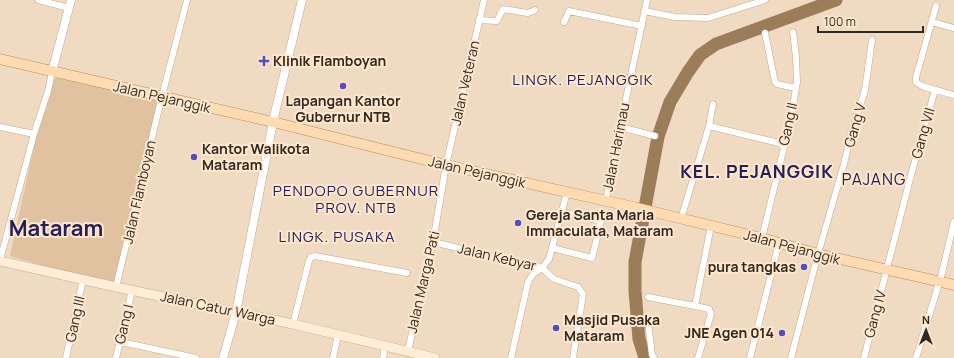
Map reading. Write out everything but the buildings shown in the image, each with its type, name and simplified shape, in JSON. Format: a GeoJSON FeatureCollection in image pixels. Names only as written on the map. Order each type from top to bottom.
{"type":"FeatureCollection","features":[{"type":"Feature","properties":{"kind":"main road","name":"Jalan Pejanggik"},"geometry":{"type":"LineString","coordinates":[[0,60],[274,122],[446,165],[629,206],[779,242],[818,254],[954,285]]}},
{"type":"Feature","properties":{"kind":"main road","name":"Jalan Catur Warga"},"geometry":{"type":"LineString","coordinates":[[0,260],[116,287],[293,324],[435,358]]}},
{"type":"Feature","properties":{"kind":"street"},"geometry":{"type":"LineString","coordinates":[[0,260],[34,134],[48,91],[70,4],[38,0]]}},
{"type":"Feature","properties":{"kind":"street","name":"Jalan Flamboyan"},"geometry":{"type":"LineString","coordinates":[[116,287],[162,96],[187,0]]}},
{"type":"Feature","properties":{"kind":"street"},"geometry":{"type":"LineString","coordinates":[[223,358],[236,312],[274,122],[302,0]]}},
{"type":"Feature","properties":{"kind":"street","name":"Jalan Veteran"},"geometry":{"type":"LineString","coordinates":[[446,165],[484,0]]}},
{"type":"Feature","properties":{"kind":"street","name":"Jalan Harimau"},"geometry":{"type":"LineString","coordinates":[[606,201],[647,0]]}},
{"type":"Feature","properties":{"kind":"street"},"geometry":{"type":"LineString","coordinates":[[644,11],[675,17],[708,18],[765,0]]}},
{"type":"Feature","properties":{"kind":"street"},"geometry":{"type":"LineString","coordinates":[[936,6],[916,77],[916,82],[935,90],[954,95]]}},
{"type":"Feature","properties":{"kind":"street"},"geometry":{"type":"LineString","coordinates":[[479,20],[497,21],[503,9],[528,13],[535,10]]}},
{"type":"Feature","properties":{"kind":"street"},"geometry":{"type":"LineString","coordinates":[[564,22],[569,11],[642,26]]}},
{"type":"Feature","properties":{"kind":"street"},"geometry":{"type":"LineString","coordinates":[[932,22],[954,28]]}},
{"type":"Feature","properties":{"kind":"street","name":"Gang II"},"geometry":{"type":"LineString","coordinates":[[762,238],[791,118],[796,88],[797,69],[793,32]]}},
{"type":"Feature","properties":{"kind":"street"},"geometry":{"type":"LineString","coordinates":[[765,33],[775,82],[777,84],[796,88]]}},
{"type":"Feature","properties":{"kind":"street","name":"Gang V"},"geometry":{"type":"LineString","coordinates":[[791,358],[818,254],[865,90],[872,40]]}},
{"type":"Feature","properties":{"kind":"street","name":"Gang VII"},"geometry":{"type":"LineString","coordinates":[[887,270],[911,175],[935,90]]}},
{"type":"Feature","properties":{"kind":"street"},"geometry":{"type":"LineString","coordinates":[[681,219],[709,126],[713,104]]}},
{"type":"Feature","properties":{"kind":"street"},"geometry":{"type":"LineString","coordinates":[[709,126],[779,143],[783,146]]}},
{"type":"Feature","properties":{"kind":"street"},"geometry":{"type":"LineString","coordinates":[[0,127],[34,134]]}},
{"type":"Feature","properties":{"kind":"street"},"geometry":{"type":"LineString","coordinates":[[620,127],[655,136]]}},
{"type":"Feature","properties":{"kind":"street","name":"Jalan Marga Pati"},"geometry":{"type":"LineString","coordinates":[[408,351],[433,242],[446,165]]}},
{"type":"Feature","properties":{"kind":"street"},"geometry":{"type":"LineString","coordinates":[[511,358],[528,282],[535,272],[542,268],[549,259],[566,192]]}},
{"type":"Feature","properties":{"kind":"street"},"geometry":{"type":"LineString","coordinates":[[552,248],[592,258],[601,221],[562,212]]}},
{"type":"Feature","properties":{"kind":"street"},"geometry":{"type":"LineString","coordinates":[[916,358],[940,281],[954,222]]}},
{"type":"Feature","properties":{"kind":"street"},"geometry":{"type":"LineString","coordinates":[[694,306],[711,226]]}},
{"type":"Feature","properties":{"kind":"street","name":"Jalan Kebyar"},"geometry":{"type":"LineString","coordinates":[[433,242],[542,268],[554,279],[578,287],[583,294],[573,358]]}},
{"type":"Feature","properties":{"kind":"street"},"geometry":{"type":"LineString","coordinates":[[750,358],[779,242]]}},
{"type":"Feature","properties":{"kind":"street"},"geometry":{"type":"LineString","coordinates":[[293,324],[308,261],[311,257],[315,256],[407,273]]}},
{"type":"Feature","properties":{"kind":"street","name":"Gang IV"},"geometry":{"type":"LineString","coordinates":[[864,358],[887,270]]}},
{"type":"Feature","properties":{"kind":"street","name":"Gang III"},"geometry":{"type":"LineString","coordinates":[[66,358],[83,279]]}},
{"type":"Feature","properties":{"kind":"street","name":"Gang I"},"geometry":{"type":"LineString","coordinates":[[116,358],[121,342],[132,290]]}},
{"type":"Feature","properties":{"kind":"street"},"geometry":{"type":"LineString","coordinates":[[648,297],[709,309],[711,314],[698,358]]}},
{"type":"Feature","properties":{"kind":"street"},"geometry":{"type":"LineString","coordinates":[[648,322],[652,355],[654,358]]}},
{"type":"Feature","properties":{"kind":"street"},"geometry":{"type":"LineString","coordinates":[[333,358],[338,335]]}},
{"type":"Feature","properties":{"kind":"street"},"geometry":{"type":"LineString","coordinates":[[121,342],[196,358]]}},
{"type":"Feature","properties":{"kind":"street"},"geometry":{"type":"LineString","coordinates":[[383,358],[385,346]]}},
{"type":"Feature","properties":{"kind":"shaded area"},"geometry":{"type":"Polygon","coordinates":[[[49,78],[57,78],[161,98],[116,287],[10,256],[49,78]]]}},
{"type":"Feature","properties":{"kind":"waterway"},"geometry":{"type":"LineString","coordinates":[[645,358],[639,339],[635,291],[635,262],[658,137],[670,102],[700,55],[716,44],[836,0]]}},
{"type":"Feature","properties":{"kind":"place","name":"Klinik Flamboyan"},"geometry":{"type":"Point","coordinates":[264,61]}},
{"type":"Feature","properties":{"kind":"place","name":"Lapangan Kantor Gubernur NTB"},"geometry":{"type":"Point","coordinates":[343,86]}},
{"type":"Feature","properties":{"kind":"place","name":"Kantor Walikota Mataram"},"geometry":{"type":"Point","coordinates":[194,157]}},
{"type":"Feature","properties":{"kind":"place","name":"Gereja Santa Maria Immaculata, Mataram"},"geometry":{"type":"Point","coordinates":[518,223]}},
{"type":"Feature","properties":{"kind":"place","name":"pura tangkas"},"geometry":{"type":"Point","coordinates":[804,267]}},
{"type":"Feature","properties":{"kind":"place","name":"Masjid Pusaka Mataram"},"geometry":{"type":"Point","coordinates":[556,328]}},
{"type":"Feature","properties":{"kind":"place","name":"JNE Agen 014"},"geometry":{"type":"Point","coordinates":[782,333]}},
{"type":"Feature","properties":{"kind":"district","name":"LINGK. PEJANGGIK"},"geometry":{"type":"Point","coordinates":[583,80]}},
{"type":"Feature","properties":{"kind":"district","name":"KEL. PEJANGGIK"},"geometry":{"type":"Point","coordinates":[757,172]}},
{"type":"Feature","properties":{"kind":"district","name":"PAJANG"},"geometry":{"type":"Point","coordinates":[874,179]}},
{"type":"Feature","properties":{"kind":"district","name":"PENDOPO GUBERNUR PROV. NTB"},"geometry":{"type":"Point","coordinates":[356,200]}},
{"type":"Feature","properties":{"kind":"district","name":"Mataram"},"geometry":{"type":"Point","coordinates":[56,228]}},
{"type":"Feature","properties":{"kind":"district","name":"LINGK. PUSAKA"},"geometry":{"type":"Point","coordinates":[337,237]}}]}
